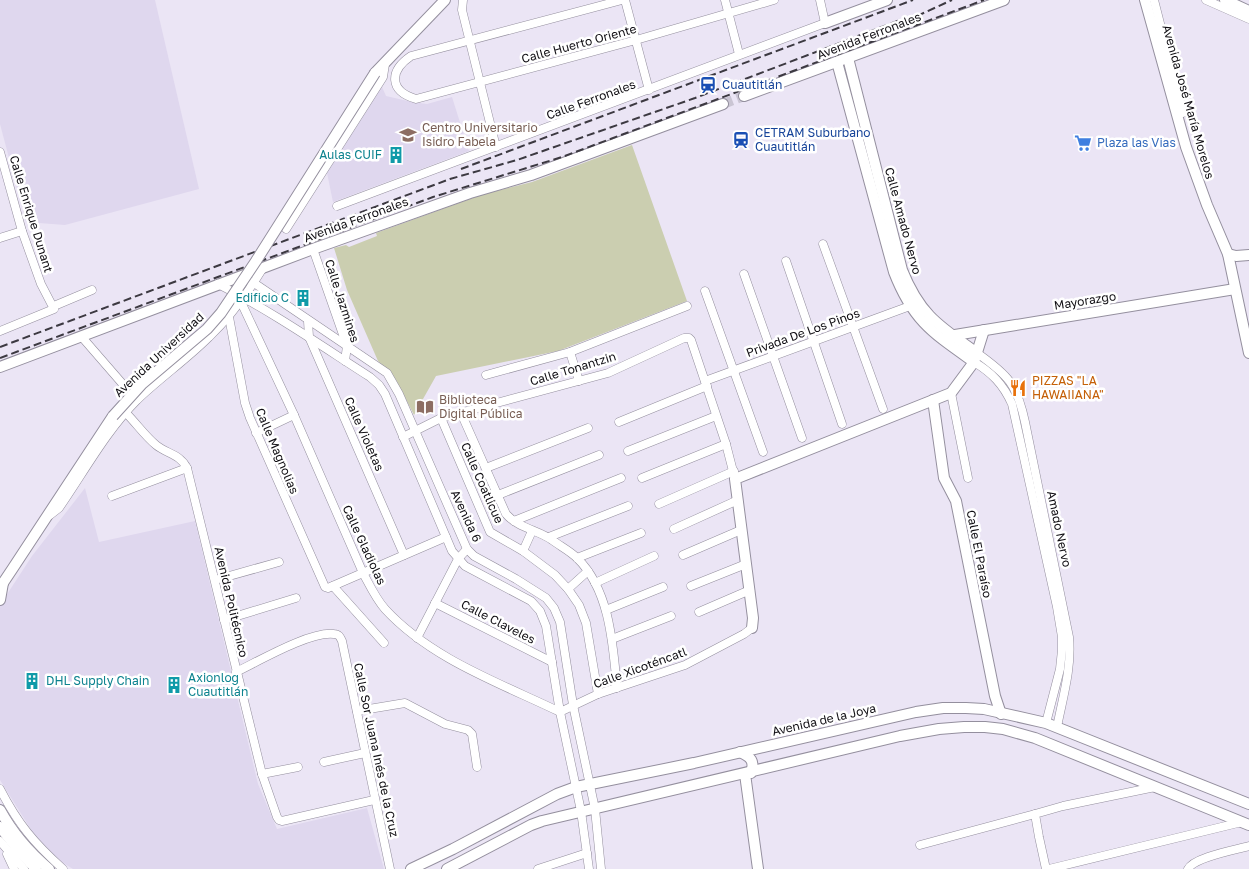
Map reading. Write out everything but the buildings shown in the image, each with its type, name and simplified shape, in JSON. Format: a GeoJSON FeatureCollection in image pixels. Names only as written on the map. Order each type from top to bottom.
{"type":"FeatureCollection","features":[{"type":"Feature","properties":{"kind":"main road"},"geometry":{"type":"LineString","coordinates":[[260,264],[375,73],[445,0]]}},
{"type":"Feature","properties":{"kind":"main road"},"geometry":{"type":"LineString","coordinates":[[825,23],[887,0]]}},
{"type":"Feature","properties":{"kind":"main road","name":"Avenida Ferronales"},"geometry":{"type":"LineString","coordinates":[[744,96],[1004,0]]}},
{"type":"Feature","properties":{"kind":"main road","name":"Avenida José María Morelos"},"geometry":{"type":"LineString","coordinates":[[1145,0],[1167,84],[1191,164],[1228,254],[1234,290],[1249,353]]}},
{"type":"Feature","properties":{"kind":"main road"},"geometry":{"type":"LineString","coordinates":[[1225,0],[1249,11]]}},
{"type":"Feature","properties":{"kind":"main road","name":"Calle Amado Nervo"},"geometry":{"type":"LineString","coordinates":[[848,58],[860,127]]}},
{"type":"Feature","properties":{"kind":"main road","name":"Calle Amado Nervo"},"geometry":{"type":"LineString","coordinates":[[837,62],[860,127],[889,236],[913,294],[934,321],[953,335],[976,357]]}},
{"type":"Feature","properties":{"kind":"main road","name":"Avenida Ferronales"},"geometry":{"type":"LineString","coordinates":[[0,366],[218,284],[260,264],[312,249],[470,193],[531,175],[723,104]]}},
{"type":"Feature","properties":{"kind":"main road","name":"Calle Amado Nervo"},"geometry":{"type":"LineString","coordinates":[[889,236],[894,272],[910,306],[939,338],[976,357]]}},
{"type":"Feature","properties":{"kind":"main road"},"geometry":{"type":"LineString","coordinates":[[1228,254],[1236,256],[1249,255]]}},
{"type":"Feature","properties":{"kind":"main road","name":"Avenida Universidad"},"geometry":{"type":"LineString","coordinates":[[0,600],[2,584],[113,416],[142,384],[208,329],[260,264]]}},
{"type":"Feature","properties":{"kind":"main road","name":"Mayorazgo"},"geometry":{"type":"LineString","coordinates":[[939,338],[1234,290]]}},
{"type":"Feature","properties":{"kind":"main road"},"geometry":{"type":"LineString","coordinates":[[752,628],[753,618],[750,590],[734,475],[951,393],[976,357],[984,330]]}},
{"type":"Feature","properties":{"kind":"main road","name":"Calle El Paraíso"},"geometry":{"type":"LineString","coordinates":[[932,400],[944,478],[956,500],[995,696],[1001,714]]}},
{"type":"Feature","properties":{"kind":"main road","name":"Avenida de la Joya"},"geometry":{"type":"LineString","coordinates":[[411,869],[557,794],[576,787],[925,711],[966,708],[1046,723],[1249,804]]}},
{"type":"Feature","properties":{"kind":"main road"},"geometry":{"type":"LineString","coordinates":[[447,869],[531,825],[900,736],[939,729],[964,727],[1003,729],[1034,738],[1245,823]]}},
{"type":"Feature","properties":{"kind":"main road"},"geometry":{"type":"LineString","coordinates":[[740,752],[752,760],[753,764],[748,773],[758,869]]}},
{"type":"Feature","properties":{"kind":"main road"},"geometry":{"type":"LineString","coordinates":[[0,810],[16,835],[50,869]]}},
{"type":"Feature","properties":{"kind":"main road"},"geometry":{"type":"LineString","coordinates":[[0,827],[19,852],[36,869]]}},
{"type":"Feature","properties":{"kind":"street"},"geometry":{"type":"LineString","coordinates":[[463,0],[462,10],[496,147]]}},
{"type":"Feature","properties":{"kind":"street"},"geometry":{"type":"LineString","coordinates":[[469,40],[624,0],[649,90]]}},
{"type":"Feature","properties":{"kind":"street"},"geometry":{"type":"LineString","coordinates":[[725,0],[739,54],[825,23],[820,0]]}},
{"type":"Feature","properties":{"kind":"street","name":"Calle Huerto Oriente"},"geometry":{"type":"LineString","coordinates":[[469,40],[410,56],[404,60],[396,70],[395,82],[400,92],[416,98],[636,40],[774,0]]}},
{"type":"Feature","properties":{"kind":"street"},"geometry":{"type":"LineString","coordinates":[[1154,0],[1182,113]]}},
{"type":"Feature","properties":{"kind":"street"},"geometry":{"type":"LineString","coordinates":[[1206,0],[1249,19]]}},
{"type":"Feature","properties":{"kind":"street","name":"Calle Ferronales"},"geometry":{"type":"LineString","coordinates":[[336,206],[649,90],[739,54]]}},
{"type":"Feature","properties":{"kind":"street"},"geometry":{"type":"LineString","coordinates":[[286,229],[383,77],[384,64]]}},
{"type":"Feature","properties":{"kind":"street","name":"Calle Enrique Dunant"},"geometry":{"type":"LineString","coordinates":[[0,152],[22,231],[41,284],[54,308]]}},
{"type":"Feature","properties":{"kind":"street"},"geometry":{"type":"LineString","coordinates":[[0,238],[22,231]]}},
{"type":"Feature","properties":{"kind":"street"},"geometry":{"type":"LineString","coordinates":[[823,244],[883,408]]}},
{"type":"Feature","properties":{"kind":"street","name":"Calle Jazmines"},"geometry":{"type":"LineString","coordinates":[[312,249],[347,346],[345,361]]}},
{"type":"Feature","properties":{"kind":"street"},"geometry":{"type":"LineString","coordinates":[[786,261],[842,424]]}},
{"type":"Feature","properties":{"kind":"street","name":"Avenida Universidad"},"geometry":{"type":"LineString","coordinates":[[47,518],[59,508],[115,426],[137,400],[209,338],[229,317],[254,283],[260,264]]}},
{"type":"Feature","properties":{"kind":"street"},"geometry":{"type":"LineString","coordinates":[[744,274],[802,438]]}},
{"type":"Feature","properties":{"kind":"street","name":"Avenida 6"},"geometry":{"type":"LineString","coordinates":[[238,276],[254,283],[387,373],[399,394],[467,549],[474,556],[546,598],[554,608],[560,622],[574,705],[591,784],[601,869]]}},
{"type":"Feature","properties":{"kind":"street"},"geometry":{"type":"LineString","coordinates":[[218,284],[309,337],[370,377],[378,385],[385,394],[446,537],[458,559],[465,566],[531,601],[540,612],[546,626],[560,712],[581,812],[589,869]]}},
{"type":"Feature","properties":{"kind":"street"},"geometry":{"type":"LineString","coordinates":[[0,331],[92,290]]}},
{"type":"Feature","properties":{"kind":"street"},"geometry":{"type":"LineString","coordinates":[[705,291],[763,452]]}},
{"type":"Feature","properties":{"kind":"street","name":"Calle Gladiolas"},"geometry":{"type":"LineString","coordinates":[[243,300],[363,573],[376,598],[385,609],[417,638],[442,656],[560,712]]}},
{"type":"Feature","properties":{"kind":"street"},"geometry":{"type":"LineString","coordinates":[[486,375],[570,352],[687,306]]}},
{"type":"Feature","properties":{"kind":"street","name":"Privada De Los Pinos"},"geometry":{"type":"LineString","coordinates":[[618,422],[733,371],[910,306]]}},
{"type":"Feature","properties":{"kind":"street","name":"Calle Magnolias"},"geometry":{"type":"LineString","coordinates":[[229,317],[245,403],[256,433],[329,587],[384,643]]}},
{"type":"Feature","properties":{"kind":"street","name":"Calle Violetas"},"geometry":{"type":"LineString","coordinates":[[308,321],[309,337],[404,555]]}},
{"type":"Feature","properties":{"kind":"street"},"geometry":{"type":"LineString","coordinates":[[81,336],[127,389]]}},
{"type":"Feature","properties":{"kind":"street","name":"Calle Tonantzin"},"geometry":{"type":"LineString","coordinates":[[403,436],[441,418],[608,373],[684,338],[691,340],[706,384]]}},
{"type":"Feature","properties":{"kind":"street"},"geometry":{"type":"LineString","coordinates":[[570,352],[579,382]]}},
{"type":"Feature","properties":{"kind":"street","name":"Amado Nervo"},"geometry":{"type":"LineString","coordinates":[[976,357],[999,380],[1007,391],[1012,404],[1057,607],[1062,650],[1058,677],[1046,723]]}},
{"type":"Feature","properties":{"kind":"street","name":"Amado Nervo"},"geometry":{"type":"LineString","coordinates":[[976,357],[1006,375],[1020,400],[1064,606],[1070,650],[1068,670],[1056,727]]}},
{"type":"Feature","properties":{"kind":"street"},"geometry":{"type":"LineString","coordinates":[[659,504],[734,475],[706,384]]}},
{"type":"Feature","properties":{"kind":"street"},"geometry":{"type":"LineString","coordinates":[[951,393],[968,478]]}},
{"type":"Feature","properties":{"kind":"street"},"geometry":{"type":"LineString","coordinates":[[112,496],[187,468],[179,457],[152,441],[126,413]]}},
{"type":"Feature","properties":{"kind":"street"},"geometry":{"type":"LineString","coordinates":[[461,413],[506,514],[514,521],[548,538],[577,558],[595,583],[606,610],[612,639],[617,688]]}},
{"type":"Feature","properties":{"kind":"street"},"geometry":{"type":"LineString","coordinates":[[256,433],[294,415]]}},
{"type":"Feature","properties":{"kind":"street"},"geometry":{"type":"LineString","coordinates":[[628,451],[716,416]]}},
{"type":"Feature","properties":{"kind":"street","name":"Calle Coatlicue"},"geometry":{"type":"LineString","coordinates":[[441,418],[488,528],[493,534],[523,551],[555,575],[579,605],[586,624],[598,694]]}},
{"type":"Feature","properties":{"kind":"street"},"geometry":{"type":"LineString","coordinates":[[486,468],[588,428]]}},
{"type":"Feature","properties":{"kind":"street"},"geometry":{"type":"LineString","coordinates":[[642,478],[726,444]]}},
{"type":"Feature","properties":{"kind":"street"},"geometry":{"type":"LineString","coordinates":[[498,495],[599,454]]}},
{"type":"Feature","properties":{"kind":"street","name":"Avenida Politécnico"},"geometry":{"type":"LineString","coordinates":[[187,468],[262,774],[279,820],[282,821],[374,800]]}},
{"type":"Feature","properties":{"kind":"street"},"geometry":{"type":"LineString","coordinates":[[514,521],[621,478]]}},
{"type":"Feature","properties":{"kind":"street"},"geometry":{"type":"LineString","coordinates":[[674,529],[738,500]]}},
{"type":"Feature","properties":{"kind":"street"},"geometry":{"type":"LineString","coordinates":[[548,538],[628,506]]}},
{"type":"Feature","properties":{"kind":"street"},"geometry":{"type":"LineString","coordinates":[[684,556],[742,530]]}},
{"type":"Feature","properties":{"kind":"street"},"geometry":{"type":"LineString","coordinates":[[523,551],[532,531]]}},
{"type":"Feature","properties":{"kind":"street"},"geometry":{"type":"LineString","coordinates":[[577,558],[641,533]]}},
{"type":"Feature","properties":{"kind":"street"},"geometry":{"type":"LineString","coordinates":[[329,587],[446,537]]}},
{"type":"Feature","properties":{"kind":"street"},"geometry":{"type":"LineString","coordinates":[[417,638],[458,559],[467,549]]}},
{"type":"Feature","properties":{"kind":"street"},"geometry":{"type":"LineString","coordinates":[[595,583],[654,556]]}},
{"type":"Feature","properties":{"kind":"street"},"geometry":{"type":"LineString","coordinates":[[214,580],[279,562]]}},
{"type":"Feature","properties":{"kind":"street"},"geometry":{"type":"LineString","coordinates":[[691,586],[746,564]]}},
{"type":"Feature","properties":{"kind":"street"},"geometry":{"type":"LineString","coordinates":[[568,589],[588,571]]}},
{"type":"Feature","properties":{"kind":"street"},"geometry":{"type":"LineString","coordinates":[[509,590],[516,579]]}},
{"type":"Feature","properties":{"kind":"street"},"geometry":{"type":"LineString","coordinates":[[606,610],[664,587]]}},
{"type":"Feature","properties":{"kind":"street"},"geometry":{"type":"LineString","coordinates":[[699,612],[750,590]]}},
{"type":"Feature","properties":{"kind":"street"},"geometry":{"type":"LineString","coordinates":[[224,620],[296,598]]}},
{"type":"Feature","properties":{"kind":"street","name":"Calle Claveles"},"geometry":{"type":"LineString","coordinates":[[435,602],[552,662]]}},
{"type":"Feature","properties":{"kind":"street"},"geometry":{"type":"LineString","coordinates":[[612,639],[671,616]]}},
{"type":"Feature","properties":{"kind":"street","name":"Calle Xicoténcatl"},"geometry":{"type":"LineString","coordinates":[[560,712],[598,694],[685,664],[752,628]]}},
{"type":"Feature","properties":{"kind":"street","name":"Calle Sor Juana Inés de la Cruz"},"geometry":{"type":"LineString","coordinates":[[236,672],[310,637],[335,634],[340,636],[390,869]]}},
{"type":"Feature","properties":{"kind":"street"},"geometry":{"type":"LineString","coordinates":[[357,712],[404,703],[445,724],[468,730],[472,734],[477,767]]}},
{"type":"Feature","properties":{"kind":"street"},"geometry":{"type":"LineString","coordinates":[[324,762],[365,753]]}},
{"type":"Feature","properties":{"kind":"street"},"geometry":{"type":"LineString","coordinates":[[262,774],[298,767]]}},
{"type":"Feature","properties":{"kind":"street"},"geometry":{"type":"LineString","coordinates":[[920,845],[1063,806],[1155,787]]}},
{"type":"Feature","properties":{"kind":"street"},"geometry":{"type":"LineString","coordinates":[[0,789],[14,816],[36,845],[63,869]]}},
{"type":"Feature","properties":{"kind":"street"},"geometry":{"type":"LineString","coordinates":[[1035,814],[1038,837],[1048,869],[1245,823]]}},
{"type":"Feature","properties":{"kind":"street"},"geometry":{"type":"LineString","coordinates":[[2,844],[14,869]]}},
{"type":"Feature","properties":{"kind":"street"},"geometry":{"type":"LineString","coordinates":[[2,844],[24,869]]}},
{"type":"Feature","properties":{"kind":"street"},"geometry":{"type":"LineString","coordinates":[[1188,869],[1190,864],[1198,860],[1249,846]]}},
{"type":"Feature","properties":{"kind":"street"},"geometry":{"type":"LineString","coordinates":[[538,869],[587,853]]}},
{"type":"Feature","properties":{"kind":"shaded area"},"geometry":{"type":"Polygon","coordinates":[[[0,0],[155,0],[199,189],[65,225],[26,222],[0,124],[0,0]]]}},
{"type":"Feature","properties":{"kind":"shaded area","name":"Centro Universitario Isidro Fabela"},"geometry":{"type":"Polygon","coordinates":[[[382,87],[386,96],[412,102],[427,104],[452,97],[469,151],[333,202],[327,173],[382,87]]]}},
{"type":"Feature","properties":{"kind":"shaded area"},"geometry":{"type":"Polygon","coordinates":[[[85,488],[99,542],[195,521],[258,784],[277,829],[367,808],[384,869],[73,869],[60,861],[35,836],[0,780],[0,605],[32,556],[85,488]]]}},
{"type":"Feature","properties":{"kind":"green space"},"geometry":{"type":"Polygon","coordinates":[[[632,145],[687,301],[558,351],[436,376],[414,415],[396,380],[378,361],[347,290],[334,248],[346,245],[349,247],[377,236],[376,233],[481,195],[532,182],[632,145]]]}},
{"type":"Feature","properties":{"kind":"tunnel"},"geometry":{"type":"LineString","coordinates":[[723,104],[744,96]]}},
{"type":"Feature","properties":{"kind":"railway"},"geometry":{"type":"LineString","coordinates":[[461,169],[913,0]]}},
{"type":"Feature","properties":{"kind":"railway"},"geometry":{"type":"LineString","coordinates":[[895,26],[952,0]]}},
{"type":"Feature","properties":{"kind":"railway"},"geometry":{"type":"LineString","coordinates":[[0,358],[433,197],[562,157],[984,0]]}},
{"type":"Feature","properties":{"kind":"railway"},"geometry":{"type":"LineString","coordinates":[[0,347],[450,179],[517,160],[695,98],[900,20]]}},
{"type":"Feature","properties":{"kind":"place","name":"Cuautitlán"},"geometry":{"type":"Point","coordinates":[708,85]}},
{"type":"Feature","properties":{"kind":"place","name":"Centro Universitario Isidro Fabela"},"geometry":{"type":"Point","coordinates":[408,135]}},
{"type":"Feature","properties":{"kind":"place","name":"CETRAM Suburbano Cuautitlán"},"geometry":{"type":"Point","coordinates":[741,140]}},
{"type":"Feature","properties":{"kind":"place","name":"Plaza las Vias"},"geometry":{"type":"Point","coordinates":[1083,143]}},
{"type":"Feature","properties":{"kind":"place","name":"Aulas CUIF"},"geometry":{"type":"Point","coordinates":[396,155]}},
{"type":"Feature","properties":{"kind":"place","name":"Edificio C"},"geometry":{"type":"Point","coordinates":[303,298]}},
{"type":"Feature","properties":{"kind":"place","name":"PIZZAS \"LA HAWAIIANA\""},"geometry":{"type":"Point","coordinates":[1018,388]}},
{"type":"Feature","properties":{"kind":"place","name":"Biblioteca Digital Pública"},"geometry":{"type":"Point","coordinates":[425,407]}},
{"type":"Feature","properties":{"kind":"place","name":"DHL Supply Chain"},"geometry":{"type":"Point","coordinates":[32,681]}},
{"type":"Feature","properties":{"kind":"place","name":"Axionlog Cuautitlán"},"geometry":{"type":"Point","coordinates":[174,685]}}]}
